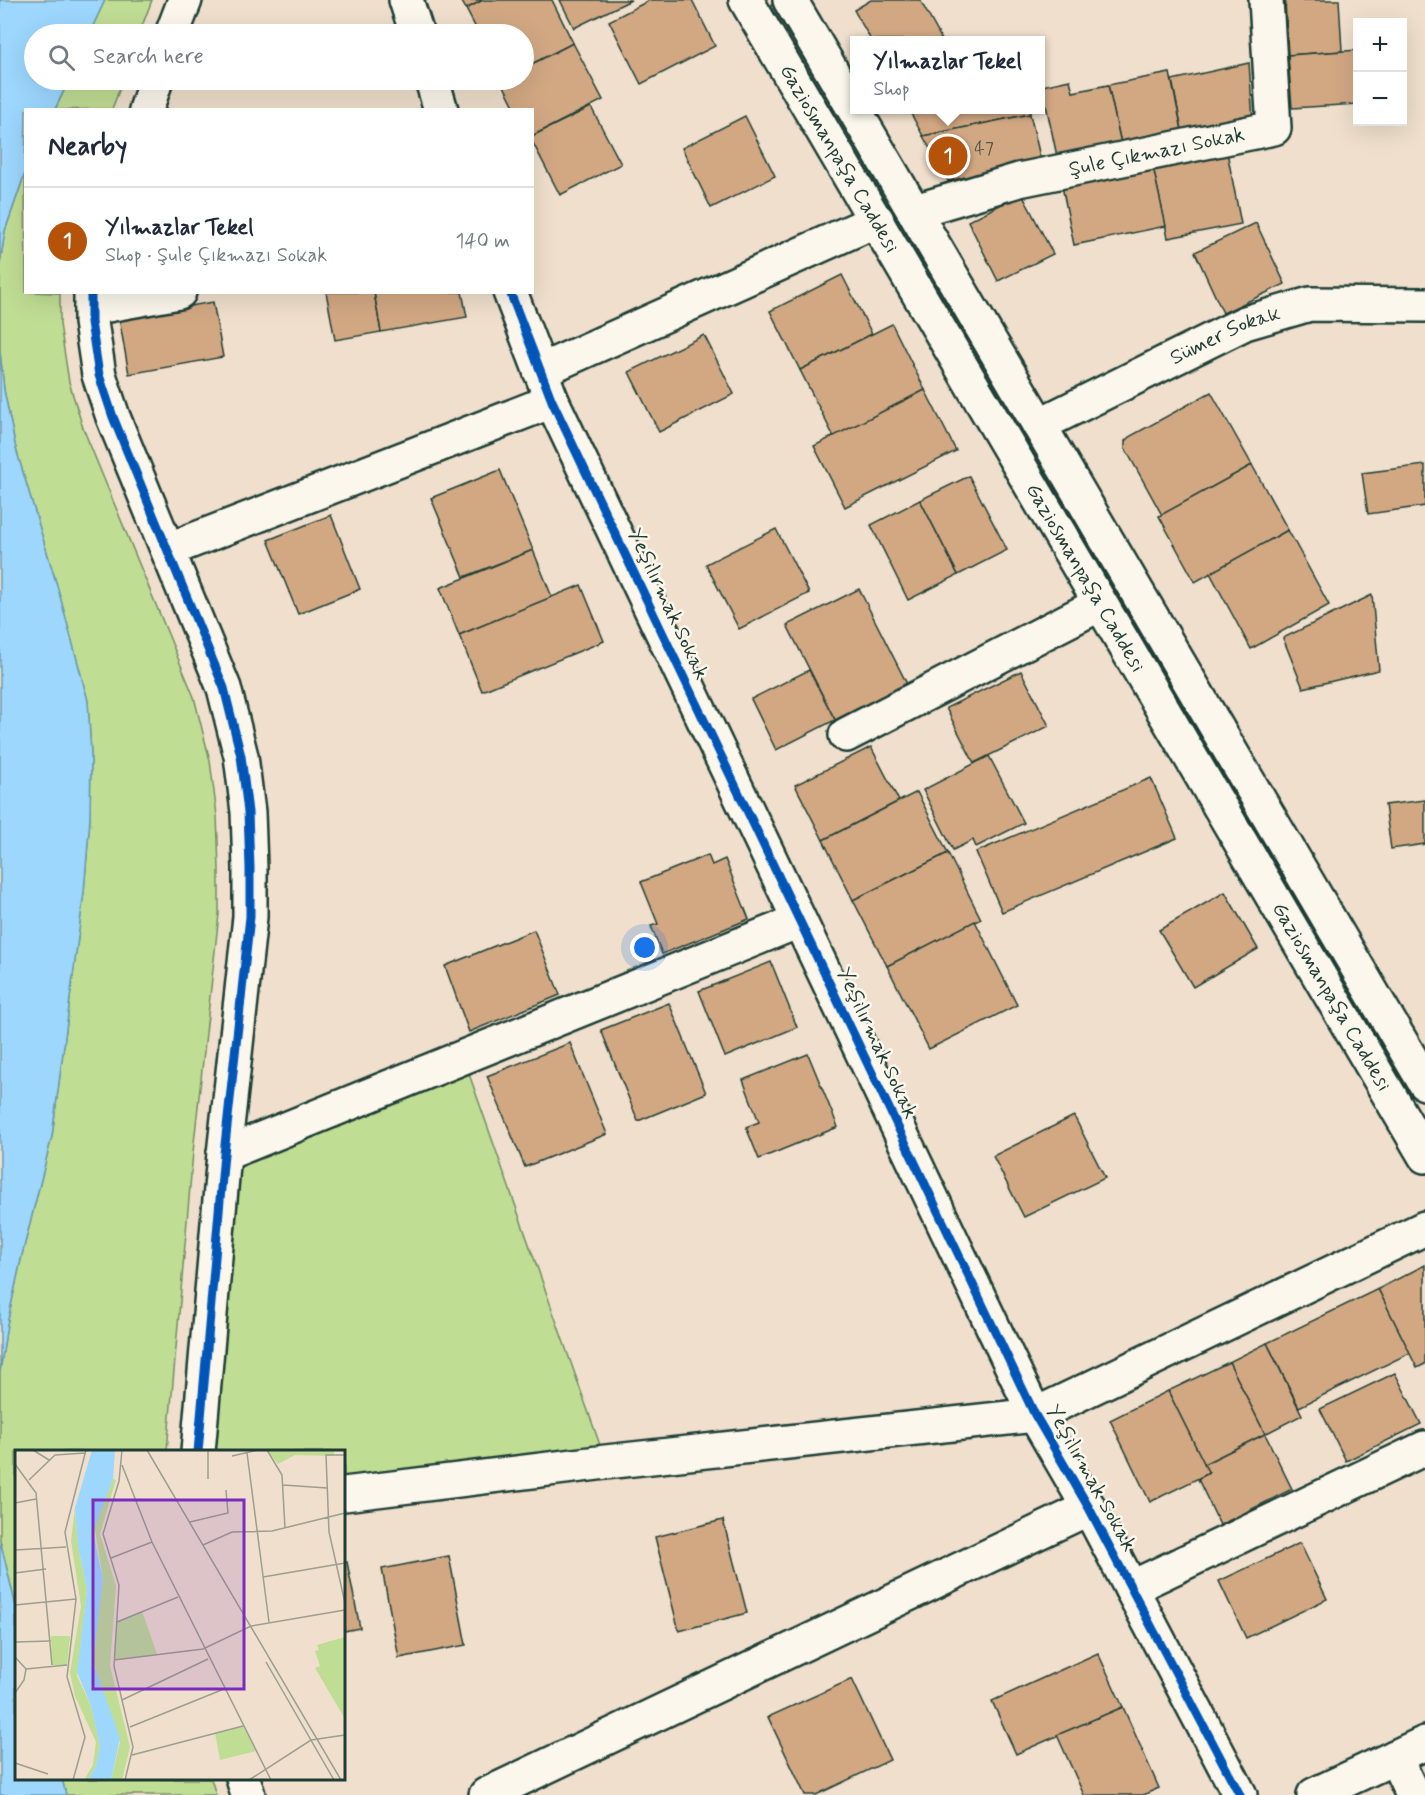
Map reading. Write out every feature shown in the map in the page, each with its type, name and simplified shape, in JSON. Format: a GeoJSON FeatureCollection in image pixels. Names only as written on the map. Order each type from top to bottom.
{"type":"FeatureCollection","features":[{"type":"Feature","properties":{"kind":"street"},"geometry":{"type":"LineString","coordinates":[[176,24],[185,0]]}},
{"type":"Feature","properties":{"kind":"street"},"geometry":{"type":"LineString","coordinates":[[406,0],[414,24]]}},
{"type":"Feature","properties":{"kind":"street","name":"Gaziosmanpaşa Caddesi"},"geometry":{"type":"LineString","coordinates":[[746,0],[1425,1156]]}},
{"type":"Feature","properties":{"kind":"street","name":"Gaziosmanpaşa Caddesi"},"geometry":{"type":"LineString","coordinates":[[790,0],[850,101]]}},
{"type":"Feature","properties":{"kind":"street","name":"Şule Çıkmazı Sokak"},"geometry":{"type":"LineString","coordinates":[[915,211],[1019,180],[1274,128],[1266,0]]}},
{"type":"Feature","properties":{"kind":"street"},"geometry":{"type":"LineString","coordinates":[[147,108],[153,90]]}},
{"type":"Feature","properties":{"kind":"street"},"geometry":{"type":"LineString","coordinates":[[435,90],[440,108]]}},
{"type":"Feature","properties":{"kind":"street","name":"Gaziosmanpaşa Caddesi"},"geometry":{"type":"LineString","coordinates":[[858,114],[1425,1083]]}},
{"type":"Feature","properties":{"kind":"street"},"geometry":{"type":"LineString","coordinates":[[540,371],[877,220]]}},
{"type":"Feature","properties":{"kind":"street"},"geometry":{"type":"LineString","coordinates":[[157,294],[91,300],[91,322],[99,375],[113,417],[224,688],[241,756],[248,812],[250,868],[250,916],[224,1154],[198,1450]]}},
{"type":"Feature","properties":{"kind":"street","name":"Yeşilırmak Sokak"},"geometry":{"type":"LineString","coordinates":[[511,294],[552,401],[1035,1415],[1089,1508],[1240,1795]]}},
{"type":"Feature","properties":{"kind":"street","name":"Sümer Sokak"},"geometry":{"type":"LineString","coordinates":[[1040,425],[1245,323],[1276,313],[1310,304],[1425,304]]}},
{"type":"Feature","properties":{"kind":"street"},"geometry":{"type":"LineString","coordinates":[[168,550],[552,401]]}},
{"type":"Feature","properties":{"kind":"street"},"geometry":{"type":"LineString","coordinates":[[846,735],[1100,604]]}},
{"type":"Feature","properties":{"kind":"street"},"geometry":{"type":"LineString","coordinates":[[224,1154],[799,921]]}},
{"type":"Feature","properties":{"kind":"street"},"geometry":{"type":"LineString","coordinates":[[345,1494],[606,1461],[1035,1415],[1425,1228]]}},
{"type":"Feature","properties":{"kind":"street"},"geometry":{"type":"LineString","coordinates":[[1131,1588],[1425,1448]]}},
{"type":"Feature","properties":{"kind":"street"},"geometry":{"type":"LineString","coordinates":[[486,1795],[1089,1508]]}},
{"type":"Feature","properties":{"kind":"street"},"geometry":{"type":"LineString","coordinates":[[1314,1795],[1425,1743]]}},
{"type":"Feature","properties":{"kind":"street"},"geometry":{"type":"LineString","coordinates":[[1395,1757],[1413,1795]]}},
{"type":"Feature","properties":{"kind":"street"},"geometry":{"type":"LineString","coordinates":[[243,1780],[248,1795]]}},
{"type":"Feature","properties":{"kind":"green space"},"geometry":{"type":"Polygon","coordinates":[[[105,0],[152,0],[143,24],[94,24],[105,0]]]}},
{"type":"Feature","properties":{"kind":"green space"},"geometry":{"type":"Polygon","coordinates":[[[64,90],[119,90],[112,108],[56,108],[64,90]]]}},
{"type":"Feature","properties":{"kind":"green space"},"geometry":{"type":"Polygon","coordinates":[[[24,176],[24,294],[60,294],[60,324],[69,382],[83,428],[194,697],[210,761],[217,815],[219,869],[219,914],[193,1152],[167,1450],[15,1450],[15,1603],[0,1540],[0,1372],[7,1324],[22,1255],[52,1136],[84,892],[90,818],[91,755],[88,701],[58,589],[16,449],[4,390],[0,351],[0,264],[5,231],[24,176]]]}},
{"type":"Feature","properties":{"kind":"green space"},"geometry":{"type":"Polygon","coordinates":[[[463,1057],[606,1462],[345,1494],[345,1450],[198,1450],[224,1154],[463,1057]]]}},
{"type":"Feature","properties":{"kind":"green space"},"geometry":{"type":"Polygon","coordinates":[[[62,1780],[211,1780],[216,1795],[66,1795],[62,1780]]]}},
{"type":"Feature","properties":{"kind":"water"},"geometry":{"type":"Polygon","coordinates":[[[0,0],[105,0],[94,24],[24,24],[24,90],[64,90],[55,108],[24,108],[24,176],[5,231],[0,264],[0,0]]]}},
{"type":"Feature","properties":{"kind":"water"},"geometry":{"type":"Polygon","coordinates":[[[0,351],[4,390],[16,449],[58,589],[88,701],[91,755],[90,818],[84,892],[52,1136],[22,1255],[7,1324],[0,1372],[0,351]]]}},
{"type":"Feature","properties":{"kind":"water"},"geometry":{"type":"Polygon","coordinates":[[[0,1540],[15,1603],[15,1780],[62,1780],[66,1795],[0,1795],[0,1540]]]}},
{"type":"Feature","properties":{"kind":"building"},"geometry":{"type":"Polygon","coordinates":[[[461,0],[483,0],[466,9],[461,0]]]}},
{"type":"Feature","properties":{"kind":"building"},"geometry":{"type":"Polygon","coordinates":[[[483,0],[552,0],[573,43],[534,63],[534,24],[474,24],[466,9],[483,0]]]}},
{"type":"Feature","properties":{"kind":"building"},"geometry":{"type":"Polygon","coordinates":[[[560,0],[631,0],[574,28],[560,0]]]}},
{"type":"Feature","properties":{"kind":"building"},"geometry":{"type":"Polygon","coordinates":[[[650,0],[692,0],[715,46],[641,84],[609,21],[650,0]]]}},
{"type":"Feature","properties":{"kind":"building"},"geometry":{"type":"Polygon","coordinates":[[[871,0],[920,0],[940,36],[869,36],[854,10],[871,0]]]}},
{"type":"Feature","properties":{"kind":"building"},"geometry":{"type":"Polygon","coordinates":[[[1285,0],[1339,0],[1342,51],[1288,55],[1285,0]]]}},
{"type":"Feature","properties":{"kind":"building"},"geometry":{"type":"Polygon","coordinates":[[[573,43],[603,100],[534,135],[534,108],[515,108],[506,90],[534,90],[534,63],[573,43]]]}},
{"type":"Feature","properties":{"kind":"building"},"geometry":{"type":"Polygon","coordinates":[[[1353,50],[1353,104],[1292,108],[1288,55],[1353,50]]]}},
{"type":"Feature","properties":{"kind":"building"},"geometry":{"type":"Polygon","coordinates":[[[1249,63],[1253,121],[1183,135],[1172,80],[1249,63]]]}},
{"type":"Feature","properties":{"kind":"building"},"geometry":{"type":"Polygon","coordinates":[[[1170,73],[1183,135],[1122,148],[1108,85],[1170,73]]]}},
{"type":"Feature","properties":{"kind":"building"},"geometry":{"type":"Polygon","coordinates":[[[1070,80],[1073,92],[1108,85],[1122,148],[1058,161],[1045,100],[1045,85],[1070,80]]]}},
{"type":"Feature","properties":{"kind":"building"},"geometry":{"type":"Polygon","coordinates":[[[591,107],[621,164],[560,195],[534,145],[534,135],[591,107]]]}},
{"type":"Feature","properties":{"kind":"building"},"geometry":{"type":"Polygon","coordinates":[[[911,114],[1030,114],[923,136],[911,114]]]}},
{"type":"Feature","properties":{"kind":"building"},"geometry":{"type":"Polygon","coordinates":[[[1030,114],[1041,161],[948,181],[923,136],[1030,114]]]}},
{"type":"Feature","properties":{"kind":"building"},"geometry":{"type":"Polygon","coordinates":[[[745,116],[775,176],[711,208],[682,148],[745,116]]]}},
{"type":"Feature","properties":{"kind":"building"},"geometry":{"type":"Polygon","coordinates":[[[1227,152],[1241,224],[1168,238],[1153,167],[1227,152]]]}},
{"type":"Feature","properties":{"kind":"building"},"geometry":{"type":"Polygon","coordinates":[[[1153,167],[1166,226],[1074,245],[1062,186],[1153,167]]]}},
{"type":"Feature","properties":{"kind":"building"},"geometry":{"type":"Polygon","coordinates":[[[1022,194],[1053,254],[998,281],[968,221],[1022,194]]]}},
{"type":"Feature","properties":{"kind":"building"},"geometry":{"type":"Polygon","coordinates":[[[1256,223],[1285,284],[1223,313],[1195,252],[1256,223]]]}},
{"type":"Feature","properties":{"kind":"building"},"geometry":{"type":"Polygon","coordinates":[[[842,275],[872,334],[800,370],[770,311],[842,275]]]}},
{"type":"Feature","properties":{"kind":"building"},"geometry":{"type":"Polygon","coordinates":[[[326,294],[374,294],[381,332],[335,340],[326,294]]]}},
{"type":"Feature","properties":{"kind":"building"},"geometry":{"type":"Polygon","coordinates":[[[374,294],[462,294],[467,317],[381,332],[374,294]]]}},
{"type":"Feature","properties":{"kind":"building"},"geometry":{"type":"Polygon","coordinates":[[[213,302],[223,357],[129,374],[119,318],[213,302]]]}},
{"type":"Feature","properties":{"kind":"building"},"geometry":{"type":"Polygon","coordinates":[[[892,324],[925,390],[834,437],[800,370],[892,324]]]}},
{"type":"Feature","properties":{"kind":"building"},"geometry":{"type":"Polygon","coordinates":[[[704,335],[734,394],[659,432],[629,372],[704,335]]]}},
{"type":"Feature","properties":{"kind":"building"},"geometry":{"type":"Polygon","coordinates":[[[925,390],[956,451],[845,507],[814,446],[925,390]]]}},
{"type":"Feature","properties":{"kind":"building"},"geometry":{"type":"Polygon","coordinates":[[[1211,392],[1252,465],[1162,515],[1125,448],[1125,441],[1211,392]]]}},
{"type":"Feature","properties":{"kind":"building"},"geometry":{"type":"Polygon","coordinates":[[[1252,465],[1288,530],[1195,582],[1159,516],[1252,465]]]}},
{"type":"Feature","properties":{"kind":"building"},"geometry":{"type":"Polygon","coordinates":[[[1425,465],[1425,506],[1368,514],[1362,473],[1425,465]]]}},
{"type":"Feature","properties":{"kind":"building"},"geometry":{"type":"Polygon","coordinates":[[[500,470],[533,550],[464,577],[431,498],[500,470]]]}},
{"type":"Feature","properties":{"kind":"building"},"geometry":{"type":"Polygon","coordinates":[[[969,476],[1007,550],[958,575],[920,500],[969,476]]]}},
{"type":"Feature","properties":{"kind":"building"},"geometry":{"type":"Polygon","coordinates":[[[920,500],[958,575],[908,600],[871,525],[920,500]]]}},
{"type":"Feature","properties":{"kind":"building"},"geometry":{"type":"Polygon","coordinates":[[[331,515],[360,589],[298,614],[268,540],[331,515]]]}},
{"type":"Feature","properties":{"kind":"building"},"geometry":{"type":"Polygon","coordinates":[[[776,529],[809,593],[739,629],[706,564],[776,529]]]}},
{"type":"Feature","properties":{"kind":"building"},"geometry":{"type":"Polygon","coordinates":[[[1288,530],[1329,605],[1251,649],[1210,573],[1288,530]]]}},
{"type":"Feature","properties":{"kind":"building"},"geometry":{"type":"Polygon","coordinates":[[[533,550],[552,597],[459,635],[440,588],[533,550]]]}},
{"type":"Feature","properties":{"kind":"building"},"geometry":{"type":"Polygon","coordinates":[[[581,585],[604,641],[482,691],[459,635],[581,585]]]}},
{"type":"Feature","properties":{"kind":"building"},"geometry":{"type":"Polygon","coordinates":[[[859,589],[907,684],[835,720],[787,625],[859,589]]]}},
{"type":"Feature","properties":{"kind":"building"},"geometry":{"type":"Polygon","coordinates":[[[1372,595],[1379,670],[1303,688],[1283,638],[1372,595]]]}},
{"type":"Feature","properties":{"kind":"building"},"geometry":{"type":"Polygon","coordinates":[[[809,670],[835,720],[776,750],[751,699],[809,670]]]}},
{"type":"Feature","properties":{"kind":"building"},"geometry":{"type":"Polygon","coordinates":[[[1021,671],[1049,726],[974,763],[946,708],[1021,671]]]}},
{"type":"Feature","properties":{"kind":"building"},"geometry":{"type":"Polygon","coordinates":[[[871,747],[899,801],[823,840],[795,785],[871,747]]]}},
{"type":"Feature","properties":{"kind":"building"},"geometry":{"type":"Polygon","coordinates":[[[989,756],[1024,823],[976,847],[973,840],[953,850],[923,790],[989,756]]]}},
{"type":"Feature","properties":{"kind":"building"},"geometry":{"type":"Polygon","coordinates":[[[1151,778],[1177,838],[1002,912],[976,852],[1151,778]]]}},
{"type":"Feature","properties":{"kind":"building"},"geometry":{"type":"Polygon","coordinates":[[[917,792],[948,853],[853,900],[823,840],[917,792]]]}},
{"type":"Feature","properties":{"kind":"building"},"geometry":{"type":"Polygon","coordinates":[[[1425,800],[1425,844],[1391,849],[1385,805],[1425,800]]]}},
{"type":"Feature","properties":{"kind":"building"},"geometry":{"type":"Polygon","coordinates":[[[948,853],[981,919],[887,966],[853,900],[948,853]]]}},
{"type":"Feature","properties":{"kind":"building"},"geometry":{"type":"Polygon","coordinates":[[[708,855],[712,865],[725,859],[749,919],[662,954],[651,926],[658,924],[641,882],[708,855]]]}},
{"type":"Feature","properties":{"kind":"building"},"geometry":{"type":"Polygon","coordinates":[[[1225,892],[1258,949],[1193,987],[1159,930],[1225,892]]]}},
{"type":"Feature","properties":{"kind":"building"},"geometry":{"type":"Polygon","coordinates":[[[975,921],[1017,1005],[929,1049],[887,966],[975,921]]]}},
{"type":"Feature","properties":{"kind":"building"},"geometry":{"type":"Polygon","coordinates":[[[534,930],[560,995],[469,1032],[445,966],[534,930]]]}},
{"type":"Feature","properties":{"kind":"building"},"geometry":{"type":"Polygon","coordinates":[[[771,962],[797,1027],[725,1057],[699,991],[771,962]]]}},
{"type":"Feature","properties":{"kind":"building"},"geometry":{"type":"Polygon","coordinates":[[[669,1003],[706,1093],[638,1121],[601,1030],[669,1003]]]}},
{"type":"Feature","properties":{"kind":"building"},"geometry":{"type":"Polygon","coordinates":[[[570,1043],[607,1134],[525,1167],[487,1076],[570,1043]]]}},
{"type":"Feature","properties":{"kind":"building"},"geometry":{"type":"Polygon","coordinates":[[[808,1054],[838,1127],[759,1159],[746,1127],[759,1122],[743,1080],[808,1054]]]}},
{"type":"Feature","properties":{"kind":"building"},"geometry":{"type":"Polygon","coordinates":[[[1074,1116],[1105,1178],[1024,1217],[993,1156],[1074,1116]]]}},
{"type":"Feature","properties":{"kind":"building"},"geometry":{"type":"Polygon","coordinates":[[[1425,1265],[1425,1364],[1417,1368],[1378,1289],[1425,1265]]]}},
{"type":"Feature","properties":{"kind":"building"},"geometry":{"type":"Polygon","coordinates":[[[1378,1289],[1410,1353],[1299,1407],[1267,1343],[1378,1289]]]}},
{"type":"Feature","properties":{"kind":"building"},"geometry":{"type":"Polygon","coordinates":[[[1267,1343],[1302,1415],[1265,1434],[1229,1362],[1267,1343]]]}},
{"type":"Feature","properties":{"kind":"building"},"geometry":{"type":"Polygon","coordinates":[[[1229,1362],[1265,1434],[1204,1464],[1168,1391],[1229,1362]]]}},
{"type":"Feature","properties":{"kind":"building"},"geometry":{"type":"Polygon","coordinates":[[[1395,1373],[1421,1424],[1346,1461],[1320,1409],[1395,1373]]]}},
{"type":"Feature","properties":{"kind":"building"},"geometry":{"type":"Polygon","coordinates":[[[1168,1391],[1209,1473],[1150,1502],[1110,1420],[1168,1391]]]}},
{"type":"Feature","properties":{"kind":"building"},"geometry":{"type":"Polygon","coordinates":[[[1265,1434],[1292,1489],[1220,1525],[1198,1479],[1209,1473],[1204,1464],[1265,1434]]]}},
{"type":"Feature","properties":{"kind":"building"},"geometry":{"type":"Polygon","coordinates":[[[723,1520],[747,1613],[679,1631],[655,1537],[723,1520]]]}},
{"type":"Feature","properties":{"kind":"building"},"geometry":{"type":"Polygon","coordinates":[[[1300,1543],[1327,1599],[1246,1638],[1219,1581],[1300,1543]]]}},
{"type":"Feature","properties":{"kind":"building"},"geometry":{"type":"Polygon","coordinates":[[[449,1556],[466,1645],[399,1658],[382,1569],[449,1556]]]}},
{"type":"Feature","properties":{"kind":"building"},"geometry":{"type":"Polygon","coordinates":[[[347,1562],[360,1628],[345,1631],[345,1563],[347,1562]]]}},
{"type":"Feature","properties":{"kind":"building"},"geometry":{"type":"Polygon","coordinates":[[[1098,1653],[1123,1707],[1016,1754],[992,1701],[1098,1653]]]}},
{"type":"Feature","properties":{"kind":"building"},"geometry":{"type":"Polygon","coordinates":[[[852,1679],[890,1760],[816,1795],[805,1795],[768,1717],[852,1679]]]}},
{"type":"Feature","properties":{"kind":"building"},"geometry":{"type":"Polygon","coordinates":[[[1123,1707],[1159,1788],[1143,1795],[1084,1795],[1057,1735],[1123,1707]]]}},
{"type":"Feature","properties":{"kind":"cycle path"},"geometry":{"type":"LineString","coordinates":[[91,294],[91,322],[99,375],[113,417],[224,688],[241,756],[248,812],[250,917],[224,1154],[198,1450]]}},
{"type":"Feature","properties":{"kind":"cycle path"},"geometry":{"type":"LineString","coordinates":[[511,294],[552,401],[1035,1415],[1089,1508],[1240,1795]]}},
{"type":"Feature","properties":{"kind":"place","name":"Yılmazlar Tekel"},"geometry":{"type":"Point","coordinates":[948,156]}}]}
